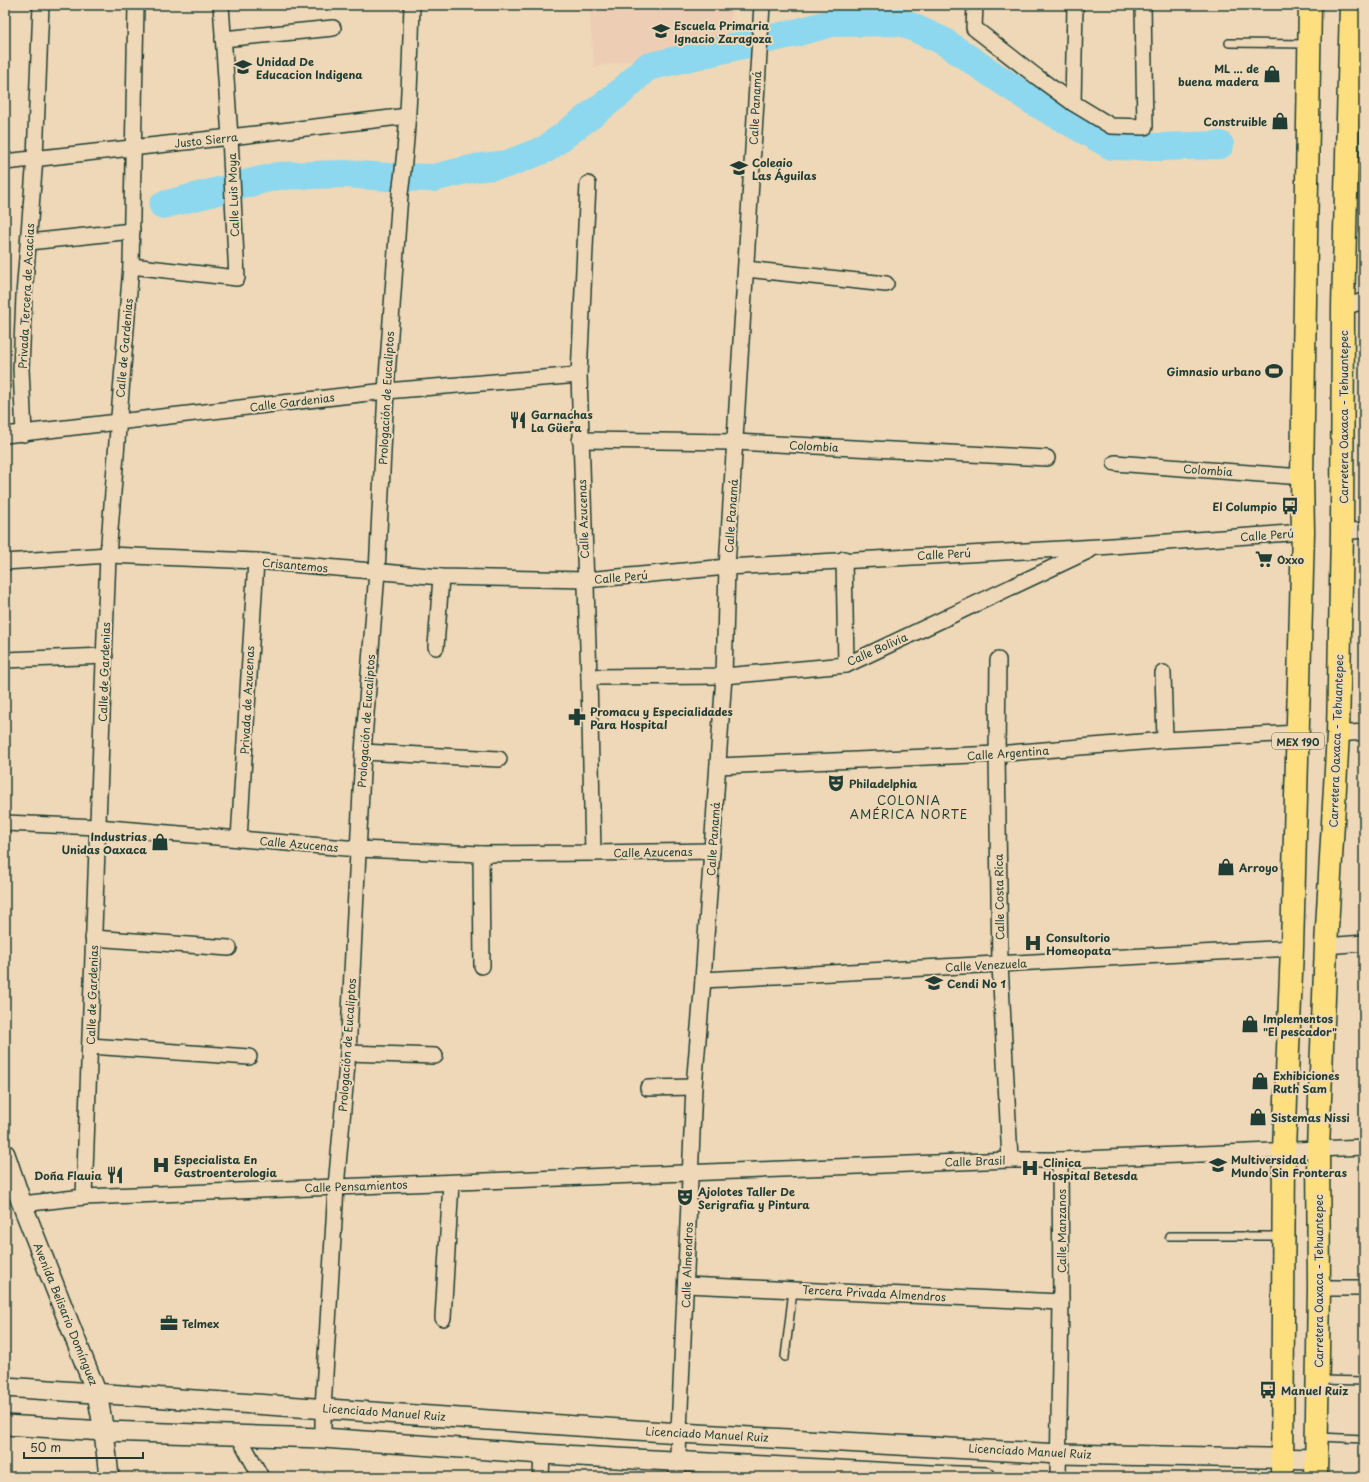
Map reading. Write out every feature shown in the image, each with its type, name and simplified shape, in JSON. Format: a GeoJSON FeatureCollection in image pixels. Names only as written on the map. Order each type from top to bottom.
{"type":"FeatureCollection","features":[{"type":"Feature","properties":{"kind":"main road","name":"MEX 190"},"geometry":{"type":"LineString","coordinates":[[1282,1467],[1284,1150],[1292,948],[1303,532],[1302,476],[1310,5]]}},
{"type":"Feature","properties":{"kind":"main road","name":"Carretera Oaxaca - Tehuantepec"},"geometry":{"type":"LineString","coordinates":[[1317,1468],[1318,1148],[1326,946],[1338,734],[1342,532],[1343,307],[1350,5]]}},
{"type":"Feature","properties":{"kind":"street","name":"Privada Tercera de Acacias"},"geometry":{"type":"LineString","coordinates":[[24,434],[21,369],[24,295],[35,158],[41,5]]}},
{"type":"Feature","properties":{"kind":"street","name":"Calle de Gardenias"},"geometry":{"type":"LineString","coordinates":[[84,1197],[108,555],[131,266],[136,5]]}},
{"type":"Feature","properties":{"kind":"street","name":"Calle Luis Moya"},"geometry":{"type":"LineString","coordinates":[[131,266],[237,278],[230,138],[221,5]]}},
{"type":"Feature","properties":{"kind":"street","name":"Prologación de Eucaliptos"},"geometry":{"type":"LineString","coordinates":[[323,1438],[323,1408],[336,1187],[348,1053],[363,752],[377,572],[386,391],[400,194],[404,169],[408,116],[412,5]]}},
{"type":"Feature","properties":{"kind":"street","name":"Calle Panamá"},"geometry":{"type":"LineString","coordinates":[[703,980],[724,676],[727,566],[736,442],[762,5]]}},
{"type":"Feature","properties":{"kind":"street"},"geometry":{"type":"LineString","coordinates":[[975,5],[974,28],[1072,103],[1111,126],[1145,127],[1143,5]]}},
{"type":"Feature","properties":{"kind":"street"},"geometry":{"type":"LineString","coordinates":[[1072,103],[1075,5]]}},
{"type":"Feature","properties":{"kind":"street"},"geometry":{"type":"LineString","coordinates":[[223,39],[333,28]]}},
{"type":"Feature","properties":{"kind":"street","name":"Justo Sierra"},"geometry":{"type":"LineString","coordinates":[[5,162],[134,147],[230,138],[408,116]]}},
{"type":"Feature","properties":{"kind":"street","name":"Calle Azucenas"},"geometry":{"type":"LineString","coordinates":[[588,184],[579,375],[593,853]]}},
{"type":"Feature","properties":{"kind":"street"},"geometry":{"type":"LineString","coordinates":[[29,242],[132,231]]}},
{"type":"Feature","properties":{"kind":"street"},"geometry":{"type":"LineString","coordinates":[[746,269],[886,284]]}},
{"type":"Feature","properties":{"kind":"street"},"geometry":{"type":"LineString","coordinates":[[1343,307],[1364,301]]}},
{"type":"Feature","properties":{"kind":"street","name":"Calle Gardenias"},"geometry":{"type":"LineString","coordinates":[[5,435],[386,391],[579,375]]}},
{"type":"Feature","properties":{"kind":"street","name":"Colombia"},"geometry":{"type":"LineString","coordinates":[[580,440],[736,442],[1047,458]]}},
{"type":"Feature","properties":{"kind":"street","name":"Colombia"},"geometry":{"type":"LineString","coordinates":[[1115,462],[1302,476]]}},
{"type":"Feature","properties":{"kind":"street"},"geometry":{"type":"LineString","coordinates":[[1342,532],[1364,530]]}},
{"type":"Feature","properties":{"kind":"street","name":"Calle Perú"},"geometry":{"type":"LineString","coordinates":[[586,580],[727,566],[1098,547],[1303,532]]}},
{"type":"Feature","properties":{"kind":"street","name":"Calle Bolivia"},"geometry":{"type":"LineString","coordinates":[[589,677],[724,676],[846,665],[1098,547]]}},
{"type":"Feature","properties":{"kind":"street","name":"Crisantemos"},"geometry":{"type":"LineString","coordinates":[[5,562],[108,555],[256,561],[441,577],[586,580]]}},
{"type":"Feature","properties":{"kind":"street"},"geometry":{"type":"LineString","coordinates":[[844,559],[846,665]]}},
{"type":"Feature","properties":{"kind":"street","name":"Privada de Azucenas"},"geometry":{"type":"LineString","coordinates":[[239,839],[256,561]]}},
{"type":"Feature","properties":{"kind":"street"},"geometry":{"type":"LineString","coordinates":[[436,647],[441,577]]}},
{"type":"Feature","properties":{"kind":"street"},"geometry":{"type":"LineString","coordinates":[[5,660],[105,656]]}},
{"type":"Feature","properties":{"kind":"street","name":"Calle Costa Rica"},"geometry":{"type":"LineString","coordinates":[[998,660],[996,754],[1000,964],[1010,1160]]}},
{"type":"Feature","properties":{"kind":"street"},"geometry":{"type":"LineString","coordinates":[[1163,673],[1166,740]]}},
{"type":"Feature","properties":{"kind":"street"},"geometry":{"type":"LineString","coordinates":[[1338,734],[1364,732]]}},
{"type":"Feature","properties":{"kind":"street","name":"Calle Argentina"},"geometry":{"type":"LineString","coordinates":[[718,766],[996,754],[1166,740],[1298,733]]}},
{"type":"Feature","properties":{"kind":"street"},"geometry":{"type":"LineString","coordinates":[[363,752],[499,759]]}},
{"type":"Feature","properties":{"kind":"street","name":"Calle Azucenas"},"geometry":{"type":"LineString","coordinates":[[5,823],[97,828],[358,849],[481,854],[712,850]]}},
{"type":"Feature","properties":{"kind":"street"},"geometry":{"type":"LineString","coordinates":[[481,854],[482,966]]}},
{"type":"Feature","properties":{"kind":"street"},"geometry":{"type":"LineString","coordinates":[[93,938],[230,948]]}},
{"type":"Feature","properties":{"kind":"street"},"geometry":{"type":"LineString","coordinates":[[1326,946],[1364,943]]}},
{"type":"Feature","properties":{"kind":"street","name":"Calle Venezuela"},"geometry":{"type":"LineString","coordinates":[[703,980],[1292,948]]}},
{"type":"Feature","properties":{"kind":"street","name":"Calle Almendros"},"geometry":{"type":"LineString","coordinates":[[678,1469],[694,1087],[703,980]]}},
{"type":"Feature","properties":{"kind":"street"},"geometry":{"type":"LineString","coordinates":[[90,1046],[249,1057]]}},
{"type":"Feature","properties":{"kind":"street"},"geometry":{"type":"LineString","coordinates":[[348,1053],[435,1056]]}},
{"type":"Feature","properties":{"kind":"street"},"geometry":{"type":"LineString","coordinates":[[648,1088],[694,1087]]}},
{"type":"Feature","properties":{"kind":"street"},"geometry":{"type":"LineString","coordinates":[[1318,1148],[1364,1147]]}},
{"type":"Feature","properties":{"kind":"street","name":"Calle Brasil"},"geometry":{"type":"LineString","coordinates":[[690,1173],[1010,1160],[1060,1160],[1318,1148]]}},
{"type":"Feature","properties":{"kind":"street","name":"Avenida Belisario Domínguez"},"geometry":{"type":"LineString","coordinates":[[5,1154],[22,1204],[98,1394],[109,1477]]}},
{"type":"Feature","properties":{"kind":"street","name":"Calle Manzanos"},"geometry":{"type":"LineString","coordinates":[[1058,1477],[1061,1302],[1060,1160]]}},
{"type":"Feature","properties":{"kind":"street","name":"Calle Pensamientos"},"geometry":{"type":"LineString","coordinates":[[22,1204],[84,1197],[690,1173]]}},
{"type":"Feature","properties":{"kind":"street"},"geometry":{"type":"LineString","coordinates":[[443,1318],[451,1183]]}},
{"type":"Feature","properties":{"kind":"street","name":"Tercera Privada Almendros"},"geometry":{"type":"LineString","coordinates":[[686,1285],[1061,1302]]}},
{"type":"Feature","properties":{"kind":"street"},"geometry":{"type":"LineString","coordinates":[[1318,1288],[1364,1288]]}},
{"type":"Feature","properties":{"kind":"street","name":"Licenciado Manuel Ruiz"},"geometry":{"type":"LineString","coordinates":[[5,1387],[680,1432],[1317,1468]]}},
{"type":"Feature","properties":{"kind":"street"},"geometry":{"type":"LineString","coordinates":[[5,1425],[104,1431],[323,1438],[542,1454],[678,1469],[986,1477]]}},
{"type":"Feature","properties":{"kind":"street"},"geometry":{"type":"LineString","coordinates":[[238,1435],[261,1477]]}},
{"type":"Feature","properties":{"kind":"street"},"geometry":{"type":"LineString","coordinates":[[541,1477],[542,1454]]}},
{"type":"Feature","properties":{"kind":"lane"},"geometry":{"type":"LineString","coordinates":[[1228,43],[1309,44]]}},
{"type":"Feature","properties":{"kind":"lane"},"geometry":{"type":"LineString","coordinates":[[1169,1236],[1284,1236]]}},
{"type":"Feature","properties":{"kind":"lane"},"geometry":{"type":"LineString","coordinates":[[785,1357],[793,1290]]}},
{"type":"Feature","properties":{"kind":"lane"},"geometry":{"type":"LineString","coordinates":[[1317,1380],[1364,1381]]}},
{"type":"Feature","properties":{"kind":"lane"},"geometry":{"type":"LineString","coordinates":[[1317,1437],[1364,1439]]}},
{"type":"Feature","properties":{"kind":"shaded area","name":"Escuela Primaria Ignacio Zaragoza"},"geometry":{"type":"Polygon","coordinates":[[[589,5],[732,5],[730,39],[594,67],[589,5]]]}},
{"type":"Feature","properties":{"kind":"green space"},"geometry":{"type":"Polygon","coordinates":[[[1364,29],[1364,185],[1350,188],[1356,34],[1364,29]]]}},
{"type":"Feature","properties":{"kind":"waterway"},"geometry":{"type":"LineString","coordinates":[[163,205],[277,176],[346,174],[433,178],[475,168],[507,164],[546,149],[621,92],[647,67],[832,23],[901,22],[943,41],[1029,99],[1112,146],[1161,147],[1220,145]]}},
{"type":"Feature","properties":{"kind":"place","name":"Escuela Primaria Ignacio Zaragoza"},"geometry":{"type":"Point","coordinates":[661,31]}},
{"type":"Feature","properties":{"kind":"place","name":"Unidad De Educacion Indigena"},"geometry":{"type":"Point","coordinates":[243,67]}},
{"type":"Feature","properties":{"kind":"place","name":"ML ... de buena madera"},"geometry":{"type":"Point","coordinates":[1272,74]}},
{"type":"Feature","properties":{"kind":"place","name":"Construible"},"geometry":{"type":"Point","coordinates":[1280,121]}},
{"type":"Feature","properties":{"kind":"place","name":"Colegio Las Águilas"},"geometry":{"type":"Point","coordinates":[739,168]}},
{"type":"Feature","properties":{"kind":"place","name":"Gimnasio urbano"},"geometry":{"type":"Point","coordinates":[1274,371]}},
{"type":"Feature","properties":{"kind":"place","name":"Garnachas La Güera"},"geometry":{"type":"Point","coordinates":[518,420]}},
{"type":"Feature","properties":{"kind":"place","name":"El Columpio"},"geometry":{"type":"Point","coordinates":[1290,506]}},
{"type":"Feature","properties":{"kind":"place","name":"Oxxo"},"geometry":{"type":"Point","coordinates":[1264,559]}},
{"type":"Feature","properties":{"kind":"place","name":"Promacu y Especialidades Para Hospital"},"geometry":{"type":"Point","coordinates":[577,717]}},
{"type":"Feature","properties":{"kind":"place","name":"Philadelphia"},"geometry":{"type":"Point","coordinates":[836,783]}},
{"type":"Feature","properties":{"kind":"place","name":"Industrias Unidas Oaxaca"},"geometry":{"type":"Point","coordinates":[160,842]}},
{"type":"Feature","properties":{"kind":"place","name":"Arroyo"},"geometry":{"type":"Point","coordinates":[1226,867]}},
{"type":"Feature","properties":{"kind":"place","name":"Consultorio Homeopata"},"geometry":{"type":"Point","coordinates":[1033,943]}},
{"type":"Feature","properties":{"kind":"place","name":"Cendi No 1"},"geometry":{"type":"Point","coordinates":[934,983]}},
{"type":"Feature","properties":{"kind":"place","name":"Implementos \"El pescador\""},"geometry":{"type":"Point","coordinates":[1250,1024]}},
{"type":"Feature","properties":{"kind":"place","name":"Exhibiciones Ruth Sam"},"geometry":{"type":"Point","coordinates":[1260,1081]}},
{"type":"Feature","properties":{"kind":"place","name":"Sistemas Nissi"},"geometry":{"type":"Point","coordinates":[1258,1117]}},
{"type":"Feature","properties":{"kind":"place","name":"Especialista En Gastroenterologia"},"geometry":{"type":"Point","coordinates":[161,1165]}},
{"type":"Feature","properties":{"kind":"place","name":"Multiversidad Mundo Sin Fronteras"},"geometry":{"type":"Point","coordinates":[1218,1165]}},
{"type":"Feature","properties":{"kind":"place","name":"Clinica Hospital Betesda"},"geometry":{"type":"Point","coordinates":[1030,1168]}},
{"type":"Feature","properties":{"kind":"place","name":"Doña Flauia"},"geometry":{"type":"Point","coordinates":[115,1175]}},
{"type":"Feature","properties":{"kind":"place","name":"Ajolotes Taller De Serigrafia y Pintura"},"geometry":{"type":"Point","coordinates":[685,1197]}},
{"type":"Feature","properties":{"kind":"place","name":"Telmex"},"geometry":{"type":"Point","coordinates":[169,1323]}},
{"type":"Feature","properties":{"kind":"place","name":"Manuel Ruiz"},"geometry":{"type":"Point","coordinates":[1268,1390]}},
{"type":"Feature","properties":{"kind":"district","name":"COLONIA AMÉRICA NORTE"},"geometry":{"type":"Point","coordinates":[909,807]}}]}
